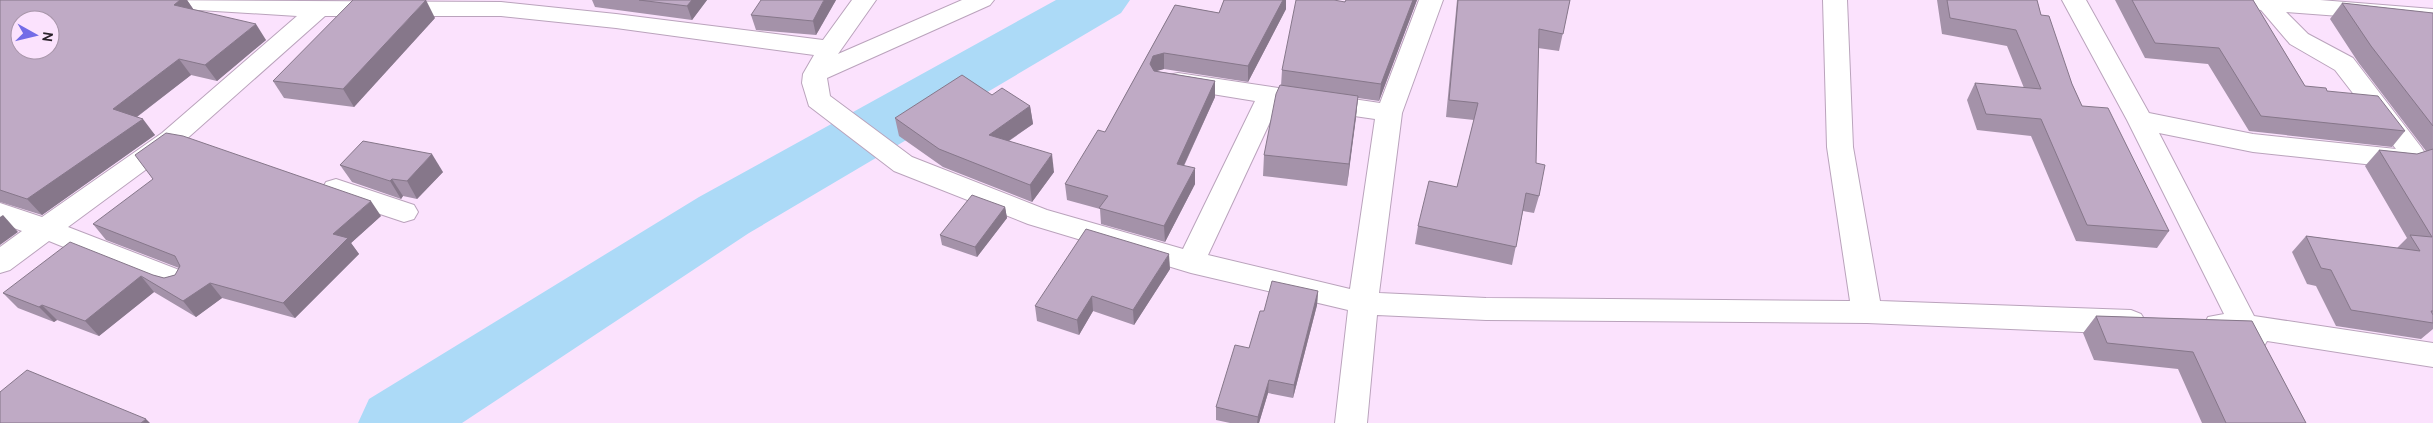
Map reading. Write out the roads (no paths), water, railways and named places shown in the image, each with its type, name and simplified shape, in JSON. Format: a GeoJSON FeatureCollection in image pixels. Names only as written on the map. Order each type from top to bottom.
{"type":"FeatureCollection","features":[{"type":"Feature","properties":{"kind":"street"},"geometry":{"type":"LineString","coordinates":[[150,0],[222,6],[319,9],[474,4],[829,49]]}},
{"type":"Feature","properties":{"kind":"street"},"geometry":{"type":"LineString","coordinates":[[616,21],[627,0]]}},
{"type":"Feature","properties":{"kind":"street"},"geometry":{"type":"LineString","coordinates":[[864,0],[829,49],[816,74],[814,83],[818,100],[903,164],[1038,217],[1191,262],[1363,303],[1486,308],[1867,312],[2155,322]]}},
{"type":"Feature","properties":{"kind":"street"},"geometry":{"type":"LineString","coordinates":[[816,74],[982,0]]}},
{"type":"Feature","properties":{"kind":"street"},"geometry":{"type":"LineString","coordinates":[[1352,423],[1363,303],[1390,113],[1431,0]]}},
{"type":"Feature","properties":{"kind":"street"},"geometry":{"type":"LineString","coordinates":[[1835,0],[1840,147],[1867,312]]}},
{"type":"Feature","properties":{"kind":"street"},"geometry":{"type":"LineString","coordinates":[[2074,0],[2140,120],[2245,326],[2268,366]]}},
{"type":"Feature","properties":{"kind":"street"},"geometry":{"type":"LineString","coordinates":[[2227,0],[2433,16]]}},
{"type":"Feature","properties":{"kind":"street"},"geometry":{"type":"LineString","coordinates":[[2140,120],[2253,143],[2402,159],[2409,158],[2412,153],[2404,141],[2344,64],[2332,55],[2301,40],[2279,19],[2268,4]]}},
{"type":"Feature","properties":{"kind":"street"},"geometry":{"type":"LineString","coordinates":[[0,262],[46,228],[186,140],[319,9]]}},
{"type":"Feature","properties":{"kind":"street"},"geometry":{"type":"LineString","coordinates":[[1164,79],[1390,113]]}},
{"type":"Feature","properties":{"kind":"street"},"geometry":{"type":"LineString","coordinates":[[1191,262],[1270,95]]}},
{"type":"Feature","properties":{"kind":"street"},"geometry":{"type":"LineString","coordinates":[[311,180],[404,212]]}},
{"type":"Feature","properties":{"kind":"street"},"geometry":{"type":"LineString","coordinates":[[0,213],[46,228],[177,281]]}},
{"type":"Feature","properties":{"kind":"street"},"geometry":{"type":"LineString","coordinates":[[2195,324],[2245,326],[2433,355]]}},
{"type":"Feature","properties":{"kind":"waterway"},"geometry":{"type":"LineString","coordinates":[[398,423],[724,215],[1100,0]]}}]}
